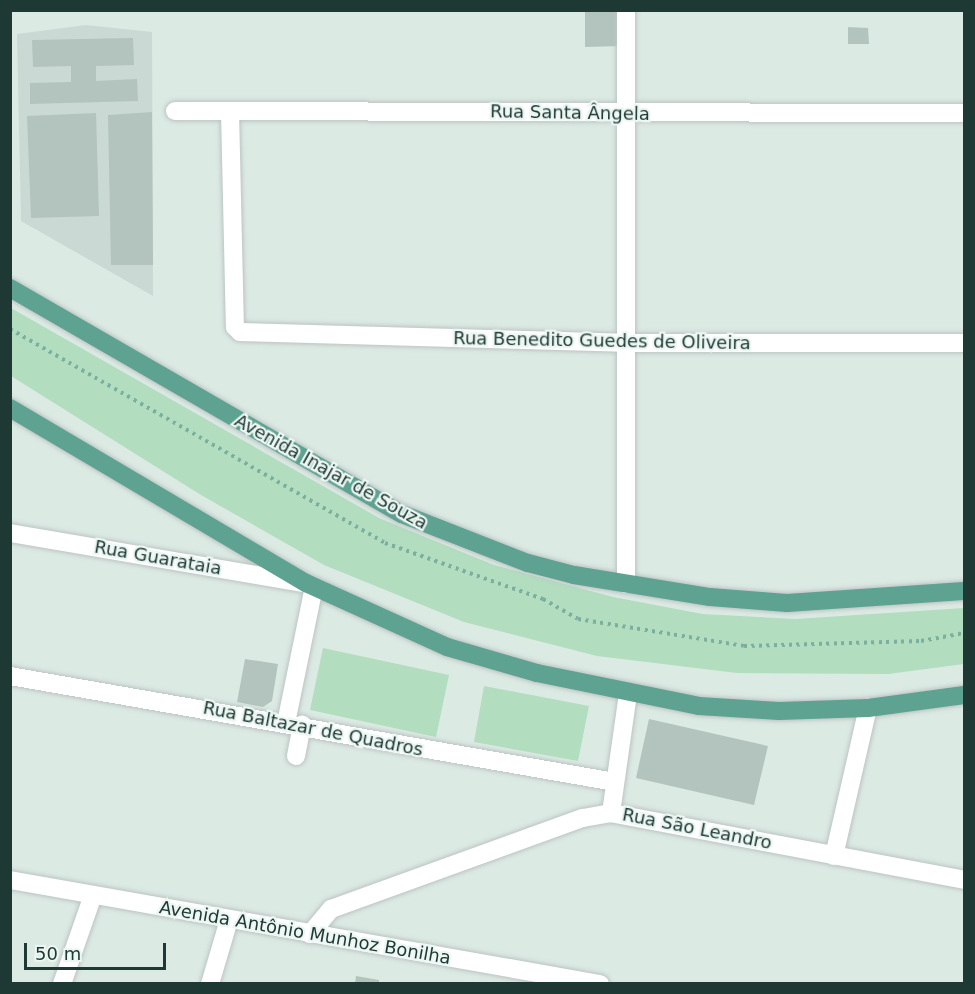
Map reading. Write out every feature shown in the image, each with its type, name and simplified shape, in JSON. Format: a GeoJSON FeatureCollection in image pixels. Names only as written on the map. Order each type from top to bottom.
{"type":"FeatureCollection","features":[{"type":"Feature","properties":{"kind":"main road","name":"Avenida Inajar de Souza"},"geometry":{"type":"LineString","coordinates":[[10,288],[402,514],[528,563],[626,584],[787,603],[964,591]]}},
{"type":"Feature","properties":{"kind":"main road"},"geometry":{"type":"LineString","coordinates":[[10,408],[310,585],[447,647],[628,694],[699,706],[767,710],[868,708],[964,695]]}},
{"type":"Feature","properties":{"kind":"street"},"geometry":{"type":"LineString","coordinates":[[626,10],[627,115],[623,343],[626,584]]}},
{"type":"Feature","properties":{"kind":"street","name":"Rua Santa Ângela"},"geometry":{"type":"LineString","coordinates":[[175,111],[627,115],[964,113]]}},
{"type":"Feature","properties":{"kind":"street","name":"Rua Benedito Guedes de Oliveira"},"geometry":{"type":"LineString","coordinates":[[230,111],[236,327],[240,332],[623,343],[964,343]]}},
{"type":"Feature","properties":{"kind":"street","name":"Rua Guarataia"},"geometry":{"type":"LineString","coordinates":[[10,533],[310,585]]}},
{"type":"Feature","properties":{"kind":"street"},"geometry":{"type":"LineString","coordinates":[[296,756],[294,724],[310,585]]}},
{"type":"Feature","properties":{"kind":"street","name":"Rua Baltazar de Quadros"},"geometry":{"type":"LineString","coordinates":[[10,676],[294,724],[615,783]]}},
{"type":"Feature","properties":{"kind":"street"},"geometry":{"type":"LineString","coordinates":[[611,813],[628,694]]}},
{"type":"Feature","properties":{"kind":"street"},"geometry":{"type":"LineString","coordinates":[[834,856],[868,708]]}},
{"type":"Feature","properties":{"kind":"street","name":"Rua São Leandro"},"geometry":{"type":"LineString","coordinates":[[310,934],[331,909],[583,818],[611,813],[964,880]]}},
{"type":"Feature","properties":{"kind":"street","name":"Avenida Antônio Munhoz Bonilha"},"geometry":{"type":"LineString","coordinates":[[10,880],[600,984]]}},
{"type":"Feature","properties":{"kind":"street"},"geometry":{"type":"LineString","coordinates":[[62,984],[93,895]]}},
{"type":"Feature","properties":{"kind":"street"},"geometry":{"type":"LineString","coordinates":[[210,984],[229,920]]}},
{"type":"Feature","properties":{"kind":"shaded area"},"geometry":{"type":"Polygon","coordinates":[[[86,25],[152,32],[153,296],[21,221],[17,34],[86,25]]]}},
{"type":"Feature","properties":{"kind":"green space"},"geometry":{"type":"Polygon","coordinates":[[[11,308],[379,518],[494,565],[613,597],[703,614],[795,619],[964,608],[964,664],[888,674],[737,673],[597,656],[464,622],[324,565],[201,495],[11,376],[11,308]]]}},
{"type":"Feature","properties":{"kind":"green space"},"geometry":{"type":"Polygon","coordinates":[[[323,648],[449,675],[436,737],[310,710],[323,648]]]}},
{"type":"Feature","properties":{"kind":"green space"},"geometry":{"type":"Polygon","coordinates":[[[484,686],[589,706],[578,761],[474,742],[484,686]]]}},
{"type":"Feature","properties":{"kind":"building"},"geometry":{"type":"Polygon","coordinates":[[[585,10],[622,10],[622,46],[585,47],[585,10]]]}},
{"type":"Feature","properties":{"kind":"building"},"geometry":{"type":"Polygon","coordinates":[[[848,27],[868,28],[869,44],[848,44],[848,27]]]}},
{"type":"Feature","properties":{"kind":"building"},"geometry":{"type":"Polygon","coordinates":[[[133,38],[134,65],[96,66],[96,81],[137,79],[138,101],[30,104],[30,83],[71,82],[71,66],[33,67],[32,40],[133,38]]]}},
{"type":"Feature","properties":{"kind":"building"},"geometry":{"type":"Polygon","coordinates":[[[152,112],[153,265],[111,265],[108,115],[152,112]]]}},
{"type":"Feature","properties":{"kind":"building"},"geometry":{"type":"Polygon","coordinates":[[[96,113],[99,216],[31,218],[27,116],[96,113]]]}},
{"type":"Feature","properties":{"kind":"building"},"geometry":{"type":"Polygon","coordinates":[[[245,659],[278,664],[272,701],[263,707],[237,702],[245,659]]]}},
{"type":"Feature","properties":{"kind":"building"},"geometry":{"type":"Polygon","coordinates":[[[649,719],[768,746],[754,805],[636,778],[649,719]]]}},
{"type":"Feature","properties":{"kind":"building"},"geometry":{"type":"Polygon","coordinates":[[[356,976],[379,980],[379,984],[355,984],[356,976]]]}}]}
